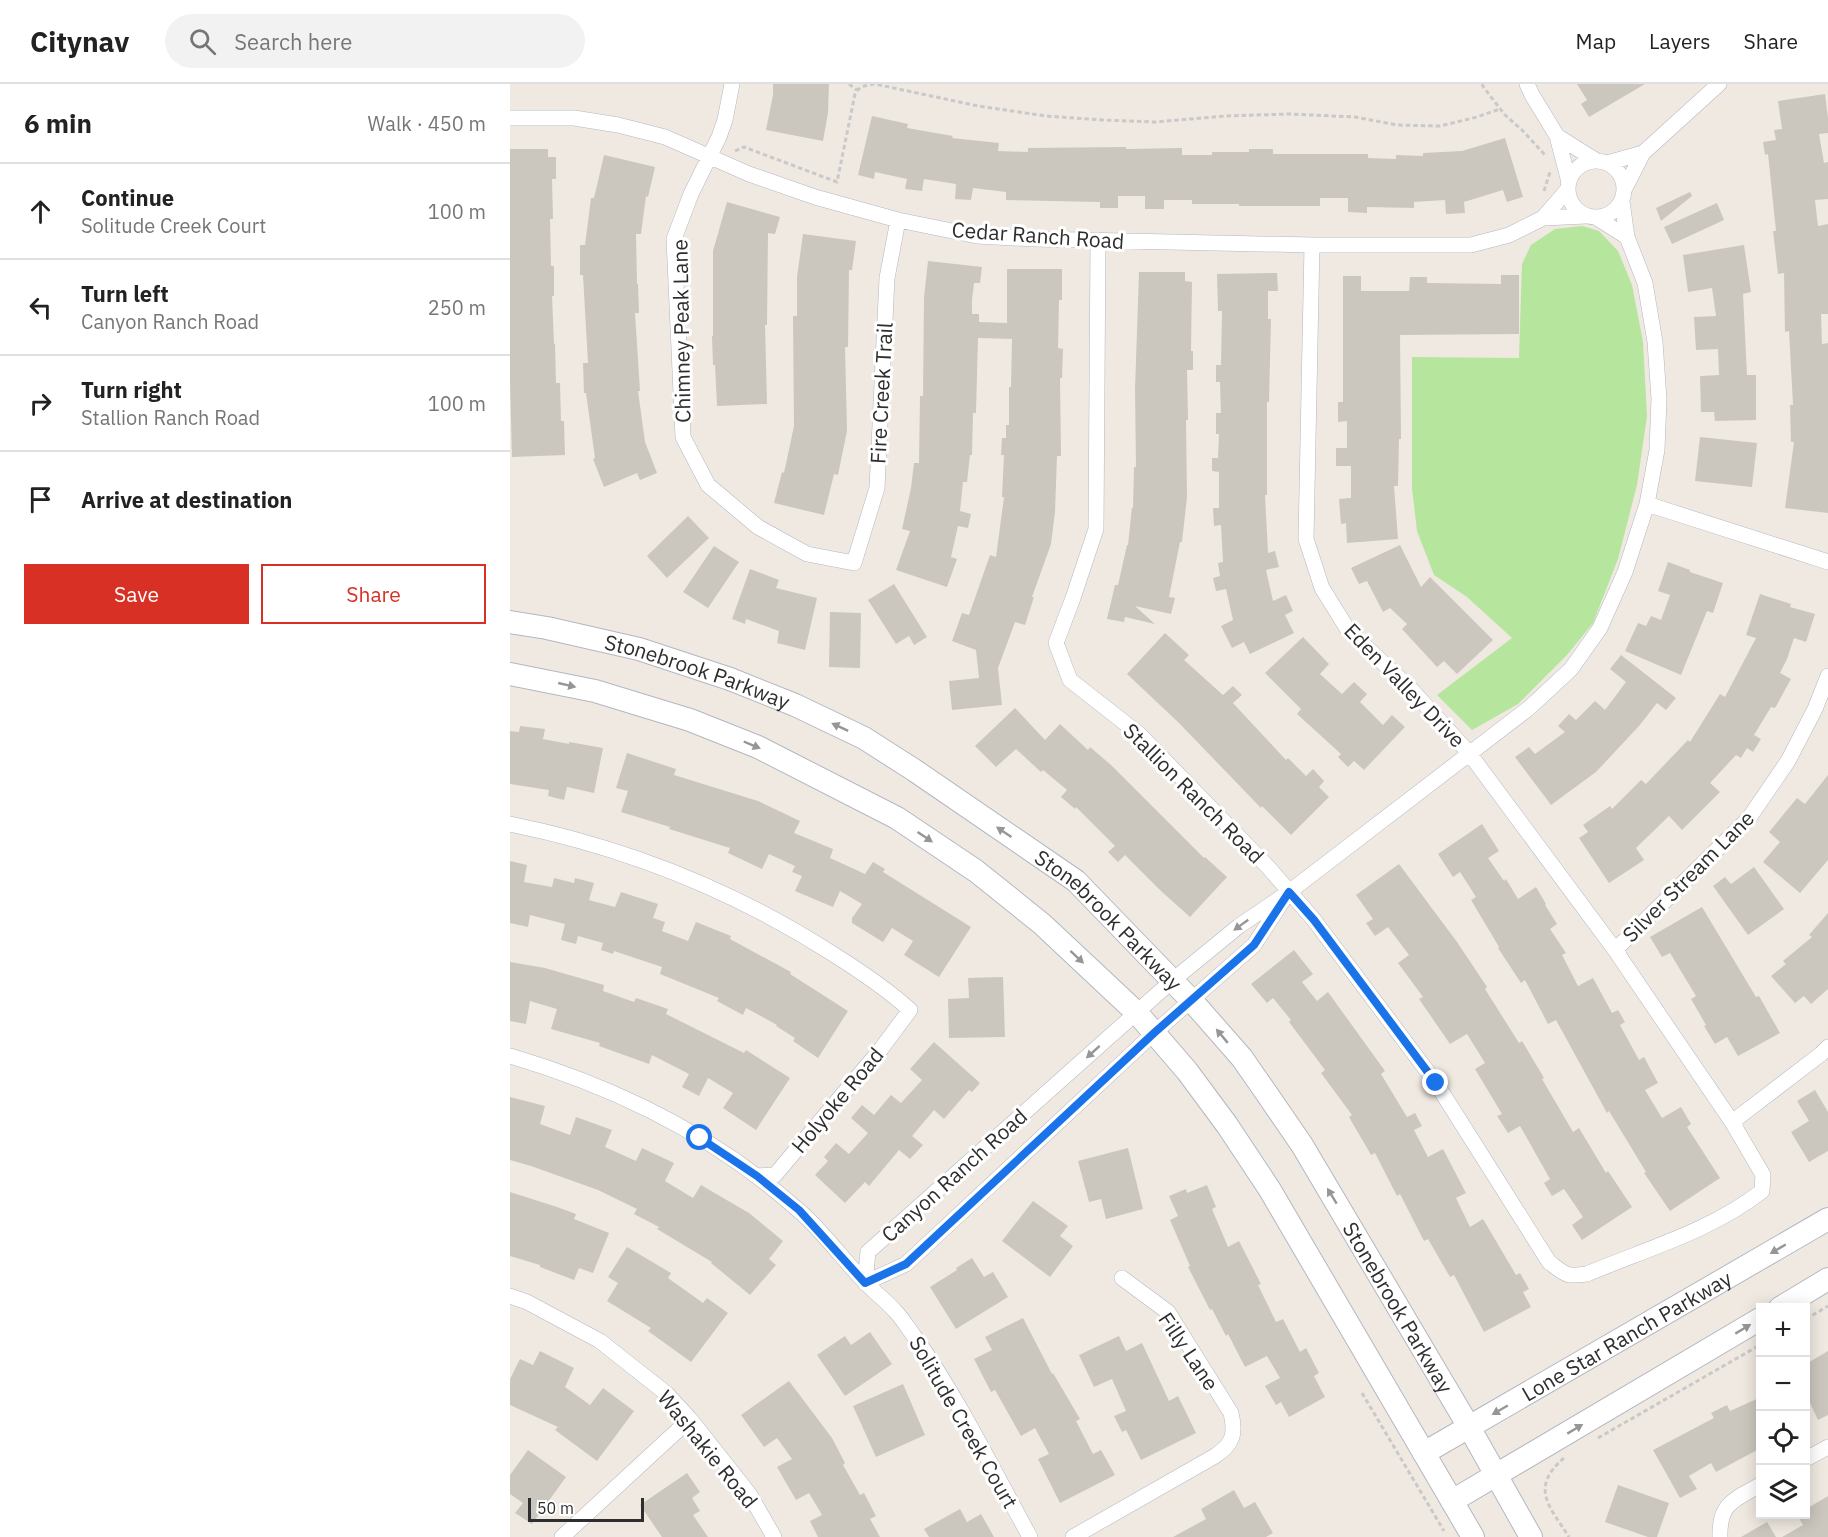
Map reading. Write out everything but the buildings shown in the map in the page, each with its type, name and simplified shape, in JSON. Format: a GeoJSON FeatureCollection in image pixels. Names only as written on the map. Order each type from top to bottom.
{"type":"FeatureCollection","features":[{"type":"Feature","properties":{"kind":"main road","name":"Stonebrook Parkway"},"geometry":{"type":"LineString","coordinates":[[510,622],[639,649],[730,679],[795,705],[864,738],[1076,881],[1173,980],[1242,1059],[1302,1145],[1469,1427],[1531,1537]]}},
{"type":"Feature","properties":{"kind":"main road"},"geometry":{"type":"LineString","coordinates":[[510,674],[595,692],[690,720],[758,747],[897,818],[976,871],[1042,924],[1137,1013],[1187,1071],[1227,1125],[1270,1190],[1473,1537]]}},
{"type":"Feature","properties":{"kind":"main road","name":"Lone Star Ranch Parkway"},"geometry":{"type":"LineString","coordinates":[[1424,1453],[1828,1219]]}},
{"type":"Feature","properties":{"kind":"main road"},"geometry":{"type":"LineString","coordinates":[[1788,1303],[1828,1279]]}},
{"type":"Feature","properties":{"kind":"main road"},"geometry":{"type":"LineString","coordinates":[[1452,1501],[1756,1322]]}},
{"type":"Feature","properties":{"kind":"street","name":"Chimney Peak Lane"},"geometry":{"type":"LineString","coordinates":[[732,84],[725,120],[675,238],[683,437],[708,485],[758,527],[807,554],[855,563]]}},
{"type":"Feature","properties":{"kind":"street"},"geometry":{"type":"LineString","coordinates":[[1527,84],[1557,136],[1575,208],[1627,237]]}},
{"type":"Feature","properties":{"kind":"street"},"geometry":{"type":"LineString","coordinates":[[1592,217],[1612,213],[1643,153],[1719,84]]}},
{"type":"Feature","properties":{"kind":"street","name":"Cedar Ranch Road"},"geometry":{"type":"LineString","coordinates":[[510,118],[574,118],[618,125],[665,137],[749,174],[815,197],[898,220],[977,236],[1312,245],[1472,245],[1509,235],[1543,219],[1592,217]]}},
{"type":"Feature","properties":{"kind":"street"},"geometry":{"type":"LineString","coordinates":[[1557,136],[1617,170],[1621,176],[1623,195]]}},
{"type":"Feature","properties":{"kind":"street"},"geometry":{"type":"LineString","coordinates":[[1569,186],[1577,169],[1583,165],[1643,153]]}},
{"type":"Feature","properties":{"kind":"street","name":"Cedar Ranch Road"},"geometry":{"type":"LineString","coordinates":[[1543,219],[1569,186]]}},
{"type":"Feature","properties":{"kind":"street","name":"Canyon Ranch Road"},"geometry":{"type":"LineString","coordinates":[[865,1283],[868,1252],[1173,980],[1239,926],[1289,892],[1529,708],[1570,669],[1600,628],[1625,572],[1647,504],[1657,450],[1659,399],[1655,342],[1645,283],[1627,237],[1623,195]]}},
{"type":"Feature","properties":{"kind":"street","name":"Fire Creek Trail"},"geometry":{"type":"LineString","coordinates":[[855,563],[877,488],[887,278],[898,220]]}},
{"type":"Feature","properties":{"kind":"street","name":"Stallion Ranch Road"},"geometry":{"type":"LineString","coordinates":[[1098,240],[1096,529],[1056,643],[1070,680],[1139,734],[1268,867],[1314,920],[1436,1083],[1550,1262],[1571,1276]]}},
{"type":"Feature","properties":{"kind":"street","name":"Eden Valley Drive"},"geometry":{"type":"LineString","coordinates":[[1312,245],[1306,539],[1322,588],[1348,630],[1411,689],[1469,753],[1614,950],[1732,1122],[1763,1175],[1762,1191],[1745,1205],[1696,1230],[1587,1274],[1571,1276]]}},
{"type":"Feature","properties":{"kind":"street"},"geometry":{"type":"LineString","coordinates":[[1647,504],[1828,562]]}},
{"type":"Feature","properties":{"kind":"street","name":"Silver Stream Lane"},"geometry":{"type":"LineString","coordinates":[[1614,950],[1749,818],[1788,761],[1815,709],[1828,676]]}},
{"type":"Feature","properties":{"kind":"street","name":"Holyoke Road"},"geometry":{"type":"LineString","coordinates":[[510,824],[577,839],[632,857],[679,874],[725,895],[770,917],[828,951],[883,988],[910,1010],[881,1049],[775,1175],[757,1176]]}},
{"type":"Feature","properties":{"kind":"street","name":"Canyon Ranch Road"},"geometry":{"type":"LineString","coordinates":[[865,1283],[906,1264],[1154,1033],[1254,945],[1289,892]]}},
{"type":"Feature","properties":{"kind":"street"},"geometry":{"type":"LineString","coordinates":[[1732,1122],[1828,1047]]}},
{"type":"Feature","properties":{"kind":"street","name":"Solitude Creek Court"},"geometry":{"type":"LineString","coordinates":[[510,1056],[576,1078],[639,1105],[700,1138],[757,1176],[799,1210],[865,1283],[896,1311],[951,1392],[1030,1537]]}},
{"type":"Feature","properties":{"kind":"street","name":"Filly Lane"},"geometry":{"type":"LineString","coordinates":[[1073,1537],[1225,1450],[1233,1438],[1234,1425],[1231,1413],[1168,1312],[1122,1278]]}},
{"type":"Feature","properties":{"kind":"street","name":"Washakie Road"},"geometry":{"type":"LineString","coordinates":[[510,1296],[600,1341],[667,1394],[690,1419],[750,1495],[774,1537]]}},
{"type":"Feature","properties":{"kind":"street"},"geometry":{"type":"LineString","coordinates":[[562,1537],[690,1419]]}},
{"type":"Feature","properties":{"kind":"street"},"geometry":{"type":"LineString","coordinates":[[1810,1458],[1828,1447]]}},
{"type":"Feature","properties":{"kind":"street"},"geometry":{"type":"LineString","coordinates":[[1720,1530],[1728,1503],[1756,1488]]}},
{"type":"Feature","properties":{"kind":"path"},"geometry":{"type":"LineString","coordinates":[[849,84],[857,90]]}},
{"type":"Feature","properties":{"kind":"path"},"geometry":{"type":"LineString","coordinates":[[735,151],[744,147],[837,182],[857,90],[866,85],[875,84],[978,106],[1046,116],[1144,122],[1288,114],[1355,117],[1397,125],[1440,126],[1500,109]]}},
{"type":"Feature","properties":{"kind":"path"},"geometry":{"type":"LineString","coordinates":[[1482,84],[1500,109],[1542,150],[1550,162]]}},
{"type":"Feature","properties":{"kind":"path"},"geometry":{"type":"LineString","coordinates":[[1542,196],[1548,185],[1551,167]]}},
{"type":"Feature","properties":{"kind":"path"},"geometry":{"type":"LineString","coordinates":[[1810,1317],[1828,1306]]}},
{"type":"Feature","properties":{"kind":"path"},"geometry":{"type":"LineString","coordinates":[[1593,1441],[1756,1348]]}},
{"type":"Feature","properties":{"kind":"path"},"geometry":{"type":"LineString","coordinates":[[1362,1394],[1444,1531]]}},
{"type":"Feature","properties":{"kind":"path"},"geometry":{"type":"LineString","coordinates":[[1569,1537],[1545,1499],[1545,1486],[1552,1470],[1573,1453]]}},
{"type":"Feature","properties":{"kind":"green space"},"geometry":{"type":"Polygon","coordinates":[[[1582,226],[1599,231],[1618,251],[1632,285],[1643,342],[1647,416],[1637,485],[1618,559],[1593,623],[1567,655],[1518,704],[1472,730],[1437,695],[1512,638],[1467,597],[1434,575],[1417,531],[1412,488],[1412,357],[1519,358],[1522,264],[1531,245],[1555,229],[1582,226]]]}},
{"type":"Feature","properties":{"kind":"route"},"geometry":{"type":"LineString","coordinates":[[700,1138],[757,1176],[799,1210],[865,1283],[906,1264],[1154,1033],[1254,945],[1289,892],[1314,920],[1436,1083]]}}]}
